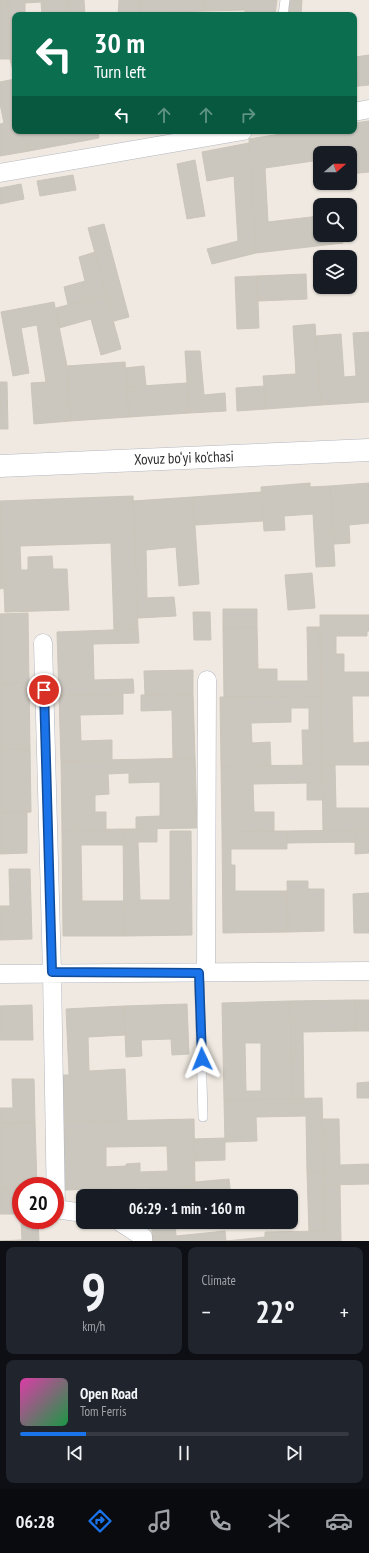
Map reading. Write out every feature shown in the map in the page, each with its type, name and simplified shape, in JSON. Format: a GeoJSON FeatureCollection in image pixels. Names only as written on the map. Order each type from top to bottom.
{"type":"FeatureCollection","features":[{"type":"Feature","properties":{"kind":"main road","name":"Xovuz bo‘yi ko'chasi"},"geometry":{"type":"LineString","coordinates":[[0,466],[369,450]]}},
{"type":"Feature","properties":{"kind":"street"},"geometry":{"type":"LineString","coordinates":[[357,111],[369,109]]}},
{"type":"Feature","properties":{"kind":"street"},"geometry":{"type":"LineString","coordinates":[[0,173],[226,134]]}},
{"type":"Feature","properties":{"kind":"street"},"geometry":{"type":"LineString","coordinates":[[43,643],[52,972],[56,1208],[76,1212]]}},
{"type":"Feature","properties":{"kind":"street"},"geometry":{"type":"LineString","coordinates":[[203,972],[207,680]]}},
{"type":"Feature","properties":{"kind":"street"},"geometry":{"type":"LineString","coordinates":[[0,974],[52,972],[369,971]]}},
{"type":"Feature","properties":{"kind":"street"},"geometry":{"type":"LineString","coordinates":[[131,1229],[143,1237],[143,1241]]}},
{"type":"Feature","properties":{"kind":"lane"},"geometry":{"type":"LineString","coordinates":[[284,12],[285,0]]}},
{"type":"Feature","properties":{"kind":"lane"},"geometry":{"type":"LineString","coordinates":[[203,972],[203,1117]]}},
{"type":"Feature","properties":{"kind":"building"},"geometry":{"type":"Polygon","coordinates":[[[0,0],[8,0],[10,59],[0,59],[0,0]]]}},
{"type":"Feature","properties":{"kind":"building"},"geometry":{"type":"Polygon","coordinates":[[[8,0],[69,0],[69,12],[42,12],[41,2],[25,3],[25,12],[12,12],[12,59],[10,59],[8,0]]]}},
{"type":"Feature","properties":{"kind":"building"},"geometry":{"type":"Polygon","coordinates":[[[69,0],[84,0],[85,12],[69,12],[69,0]]]}},
{"type":"Feature","properties":{"kind":"building"},"geometry":{"type":"Polygon","coordinates":[[[119,0],[140,0],[139,12],[118,12],[119,0]]]}},
{"type":"Feature","properties":{"kind":"building"},"geometry":{"type":"Polygon","coordinates":[[[140,0],[205,0],[205,11],[139,12],[140,0]]]}},
{"type":"Feature","properties":{"kind":"building"},"geometry":{"type":"Polygon","coordinates":[[[205,0],[277,0],[275,12],[245,12],[245,10],[205,11],[205,0]]]}},
{"type":"Feature","properties":{"kind":"building"},"geometry":{"type":"Polygon","coordinates":[[[290,0],[302,0],[301,12],[289,12],[290,0]]]}},
{"type":"Feature","properties":{"kind":"building"},"geometry":{"type":"Polygon","coordinates":[[[369,55],[369,85],[359,86],[357,57],[369,55]]]}},
{"type":"Feature","properties":{"kind":"building"},"geometry":{"type":"Polygon","coordinates":[[[357,72],[359,86],[357,86],[357,72]]]}},
{"type":"Feature","properties":{"kind":"building"},"geometry":{"type":"Polygon","coordinates":[[[12,80],[12,134],[26,134],[29,151],[0,156],[0,124],[4,123],[0,104],[0,82],[12,80]]]}},
{"type":"Feature","properties":{"kind":"building"},"geometry":{"type":"Polygon","coordinates":[[[369,121],[369,172],[357,173],[357,146],[346,146],[345,134],[357,134],[357,123],[369,121]]]}},
{"type":"Feature","properties":{"kind":"building"},"geometry":{"type":"Polygon","coordinates":[[[26,134],[98,134],[99,138],[29,151],[26,134]]]}},
{"type":"Feature","properties":{"kind":"building"},"geometry":{"type":"Polygon","coordinates":[[[281,134],[345,134],[346,146],[313,146],[313,161],[265,168],[268,222],[313,217],[313,242],[343,243],[256,253],[249,139],[281,134]]]}},
{"type":"Feature","properties":{"kind":"building"},"geometry":{"type":"Polygon","coordinates":[[[249,143],[256,253],[212,264],[207,249],[238,241],[234,176],[207,181],[202,152],[249,143]]]}},
{"type":"Feature","properties":{"kind":"building"},"geometry":{"type":"Polygon","coordinates":[[[195,160],[205,216],[187,219],[177,164],[195,160]]]}},
{"type":"Feature","properties":{"kind":"building"},"geometry":{"type":"Polygon","coordinates":[[[73,175],[76,190],[40,196],[37,181],[73,175]]]}},
{"type":"Feature","properties":{"kind":"building"},"geometry":{"type":"Polygon","coordinates":[[[21,184],[24,199],[0,204],[0,188],[21,184]]]}},
{"type":"Feature","properties":{"kind":"building"},"geometry":{"type":"Polygon","coordinates":[[[104,224],[129,317],[114,321],[88,228],[104,224]]]}},
{"type":"Feature","properties":{"kind":"building"},"geometry":{"type":"Polygon","coordinates":[[[95,252],[106,295],[68,305],[64,287],[85,281],[79,257],[95,252]]]}},
{"type":"Feature","properties":{"kind":"building"},"geometry":{"type":"Polygon","coordinates":[[[306,274],[307,299],[258,301],[257,276],[306,274]]]}},
{"type":"Feature","properties":{"kind":"building"},"geometry":{"type":"Polygon","coordinates":[[[257,276],[259,328],[237,329],[235,277],[257,276]]]}},
{"type":"Feature","properties":{"kind":"building"},"geometry":{"type":"Polygon","coordinates":[[[106,295],[121,349],[101,355],[91,319],[59,328],[56,308],[106,295]]]}},
{"type":"Feature","properties":{"kind":"building"},"geometry":{"type":"Polygon","coordinates":[[[54,302],[67,366],[70,421],[34,424],[31,383],[46,382],[37,325],[21,328],[29,373],[13,376],[1,312],[54,302]]]}},
{"type":"Feature","properties":{"kind":"building"},"geometry":{"type":"Polygon","coordinates":[[[315,324],[321,405],[266,409],[263,376],[296,374],[293,326],[315,324]]]}},
{"type":"Feature","properties":{"kind":"building"},"geometry":{"type":"Polygon","coordinates":[[[369,332],[369,402],[321,405],[316,336],[341,334],[344,377],[356,376],[353,333],[369,332]]]}},
{"type":"Feature","properties":{"kind":"building"},"geometry":{"type":"Polygon","coordinates":[[[185,351],[200,351],[204,395],[225,393],[226,411],[189,413],[185,351]]]}},
{"type":"Feature","properties":{"kind":"building"},"geometry":{"type":"Polygon","coordinates":[[[125,362],[129,417],[70,421],[67,366],[125,362]]]}},
{"type":"Feature","properties":{"kind":"building"},"geometry":{"type":"Polygon","coordinates":[[[144,366],[146,386],[127,387],[125,368],[144,366]]]}},
{"type":"Feature","properties":{"kind":"building"},"geometry":{"type":"Polygon","coordinates":[[[0,382],[7,382],[8,429],[0,429],[0,382]]]}},
{"type":"Feature","properties":{"kind":"building"},"geometry":{"type":"Polygon","coordinates":[[[187,383],[189,413],[129,417],[127,387],[187,383]]]}},
{"type":"Feature","properties":{"kind":"building"},"geometry":{"type":"Polygon","coordinates":[[[264,386],[266,409],[237,411],[236,388],[264,386]]]}},
{"type":"Feature","properties":{"kind":"building"},"geometry":{"type":"Polygon","coordinates":[[[310,483],[310,487],[330,486],[335,566],[316,567],[313,514],[284,516],[285,530],[264,531],[261,487],[310,483]]]}},
{"type":"Feature","properties":{"kind":"building"},"geometry":{"type":"Polygon","coordinates":[[[369,483],[369,523],[349,525],[350,543],[334,544],[330,486],[369,483]]]}},
{"type":"Feature","properties":{"kind":"building"},"geometry":{"type":"Polygon","coordinates":[[[261,492],[263,521],[195,525],[193,497],[261,492]]]}},
{"type":"Feature","properties":{"kind":"building"},"geometry":{"type":"Polygon","coordinates":[[[133,496],[138,629],[114,630],[111,543],[20,546],[21,570],[28,570],[28,557],[52,556],[53,569],[67,569],[69,610],[5,612],[0,501],[133,496]]]}},
{"type":"Feature","properties":{"kind":"building"},"geometry":{"type":"Polygon","coordinates":[[[193,497],[199,584],[179,586],[176,547],[146,550],[147,598],[174,597],[176,616],[138,618],[133,501],[193,497]]]}},
{"type":"Feature","properties":{"kind":"building"},"geometry":{"type":"Polygon","coordinates":[[[0,501],[4,588],[0,589],[0,501]]]}},
{"type":"Feature","properties":{"kind":"building"},"geometry":{"type":"Polygon","coordinates":[[[312,573],[315,608],[288,610],[285,575],[312,573]]]}},
{"type":"Feature","properties":{"kind":"building"},"geometry":{"type":"Polygon","coordinates":[[[223,609],[257,609],[257,627],[223,628],[223,609]]]}},
{"type":"Feature","properties":{"kind":"building"},"geometry":{"type":"Polygon","coordinates":[[[193,612],[210,612],[211,640],[194,640],[193,612]]]}},
{"type":"Feature","properties":{"kind":"building"},"geometry":{"type":"Polygon","coordinates":[[[28,613],[29,683],[0,684],[0,614],[28,613]]]}},
{"type":"Feature","properties":{"kind":"building"},"geometry":{"type":"Polygon","coordinates":[[[320,615],[369,615],[369,631],[367,631],[367,636],[336,636],[336,654],[344,654],[344,672],[369,672],[369,696],[321,696],[320,615]]]}},
{"type":"Feature","properties":{"kind":"building"},"geometry":{"type":"Polygon","coordinates":[[[257,627],[258,669],[277,669],[277,681],[308,681],[307,627],[320,627],[321,696],[224,697],[223,628],[257,627]]]}},
{"type":"Feature","properties":{"kind":"building"},"geometry":{"type":"Polygon","coordinates":[[[138,629],[139,643],[93,644],[94,680],[133,679],[134,693],[59,696],[57,632],[138,629]]]}},
{"type":"Feature","properties":{"kind":"building"},"geometry":{"type":"Polygon","coordinates":[[[193,670],[193,694],[145,695],[144,671],[193,670]]]}},
{"type":"Feature","properties":{"kind":"building"},"geometry":{"type":"Polygon","coordinates":[[[29,683],[30,749],[0,750],[0,684],[29,683]]]}},
{"type":"Feature","properties":{"kind":"building"},"geometry":{"type":"Polygon","coordinates":[[[123,694],[123,714],[80,715],[81,741],[112,740],[112,760],[61,761],[59,696],[123,694]]]}},
{"type":"Feature","properties":{"kind":"building"},"geometry":{"type":"Polygon","coordinates":[[[193,694],[195,758],[173,759],[172,710],[141,711],[141,695],[193,694]]]}},
{"type":"Feature","properties":{"kind":"building"},"geometry":{"type":"Polygon","coordinates":[[[321,696],[352,696],[353,743],[369,742],[369,765],[322,765],[321,696]]]}},
{"type":"Feature","properties":{"kind":"building"},"geometry":{"type":"Polygon","coordinates":[[[321,696],[322,765],[303,765],[302,730],[309,730],[309,708],[291,708],[291,722],[251,723],[252,743],[270,742],[271,766],[221,766],[220,697],[321,696]]]}},
{"type":"Feature","properties":{"kind":"building"},"geometry":{"type":"Polygon","coordinates":[[[30,749],[31,812],[0,813],[0,750],[30,749]]]}},
{"type":"Feature","properties":{"kind":"building"},"geometry":{"type":"Polygon","coordinates":[[[195,758],[197,828],[136,829],[136,817],[160,816],[160,782],[129,783],[129,773],[108,774],[109,794],[95,795],[95,812],[106,812],[106,830],[62,830],[61,761],[195,758]]]}},
{"type":"Feature","properties":{"kind":"building"},"geometry":{"type":"Polygon","coordinates":[[[322,765],[335,765],[336,808],[369,808],[369,830],[323,831],[322,765]]]}},
{"type":"Feature","properties":{"kind":"building"},"geometry":{"type":"Polygon","coordinates":[[[322,765],[323,800],[307,800],[307,783],[253,784],[254,812],[274,812],[274,831],[222,832],[221,766],[322,765]]]}},
{"type":"Feature","properties":{"kind":"building"},"geometry":{"type":"Polygon","coordinates":[[[27,812],[27,853],[0,854],[0,813],[27,812]]]}},
{"type":"Feature","properties":{"kind":"building"},"geometry":{"type":"Polygon","coordinates":[[[123,829],[123,845],[81,845],[82,901],[124,901],[124,936],[63,936],[62,830],[123,829]]]}},
{"type":"Feature","properties":{"kind":"building"},"geometry":{"type":"Polygon","coordinates":[[[123,829],[157,829],[157,842],[138,842],[140,900],[170,900],[170,831],[191,831],[192,935],[124,936],[123,829]]]}},
{"type":"Feature","properties":{"kind":"building"},"geometry":{"type":"Polygon","coordinates":[[[355,830],[355,842],[287,843],[287,831],[355,830]]]}},
{"type":"Feature","properties":{"kind":"building"},"geometry":{"type":"Polygon","coordinates":[[[355,830],[369,830],[369,853],[355,854],[355,830]]]}},
{"type":"Feature","properties":{"kind":"building"},"geometry":{"type":"Polygon","coordinates":[[[287,831],[287,849],[231,849],[231,865],[235,865],[235,891],[287,891],[288,932],[223,933],[222,832],[287,831]]]}},
{"type":"Feature","properties":{"kind":"building"},"geometry":{"type":"Polygon","coordinates":[[[9,869],[30,869],[32,939],[0,940],[0,906],[10,906],[9,869]]]}},
{"type":"Feature","properties":{"kind":"building"},"geometry":{"type":"Polygon","coordinates":[[[287,881],[308,881],[308,889],[324,889],[324,931],[288,932],[287,881]]]}},
{"type":"Feature","properties":{"kind":"building"},"geometry":{"type":"Polygon","coordinates":[[[369,893],[369,933],[354,933],[353,894],[369,893]]]}},
{"type":"Feature","properties":{"kind":"building"},"geometry":{"type":"Polygon","coordinates":[[[355,1000],[369,1000],[369,1031],[356,1031],[355,1000]]]}},
{"type":"Feature","properties":{"kind":"building"},"geometry":{"type":"Polygon","coordinates":[[[355,1000],[356,1031],[303,1032],[304,1099],[292,1099],[290,1001],[355,1000]]]}},
{"type":"Feature","properties":{"kind":"building"},"geometry":{"type":"Polygon","coordinates":[[[290,1001],[292,1099],[224,1100],[222,1003],[290,1001]],[[245,1043],[246,1091],[261,1091],[261,1043],[245,1043]]]}},
{"type":"Feature","properties":{"kind":"building"},"geometry":{"type":"Polygon","coordinates":[[[187,1004],[189,1054],[172,1055],[171,1039],[141,1040],[142,1056],[126,1057],[124,1006],[187,1004]]]}},
{"type":"Feature","properties":{"kind":"building"},"geometry":{"type":"Polygon","coordinates":[[[32,1005],[33,1040],[0,1040],[0,1006],[32,1005]]]}},
{"type":"Feature","properties":{"kind":"building"},"geometry":{"type":"Polygon","coordinates":[[[124,1006],[125,1035],[88,1037],[89,1071],[125,1069],[127,1120],[63,1122],[61,1075],[69,1075],[66,1009],[124,1006]]]}},
{"type":"Feature","properties":{"kind":"building"},"geometry":{"type":"Polygon","coordinates":[[[12,1079],[34,1079],[35,1122],[0,1123],[0,1108],[13,1108],[12,1079]]]}},
{"type":"Feature","properties":{"kind":"building"},"geometry":{"type":"Polygon","coordinates":[[[369,1082],[369,1098],[357,1098],[357,1083],[369,1082]]]}},
{"type":"Feature","properties":{"kind":"building"},"geometry":{"type":"Polygon","coordinates":[[[322,1098],[324,1171],[307,1172],[306,1116],[256,1117],[257,1141],[225,1142],[224,1100],[322,1098]]]}},
{"type":"Feature","properties":{"kind":"building"},"geometry":{"type":"Polygon","coordinates":[[[194,1119],[195,1187],[64,1190],[63,1122],[194,1119]],[[167,1146],[106,1147],[106,1167],[126,1166],[126,1164],[140,1163],[140,1172],[168,1171],[167,1146]]]}},
{"type":"Feature","properties":{"kind":"building"},"geometry":{"type":"Polygon","coordinates":[[[322,1119],[339,1119],[340,1165],[369,1164],[369,1184],[324,1185],[322,1119]]]}},
{"type":"Feature","properties":{"kind":"building"},"geometry":{"type":"Polygon","coordinates":[[[35,1122],[37,1177],[12,1177],[12,1187],[0,1188],[0,1123],[35,1122]]]}},
{"type":"Feature","properties":{"kind":"building"},"geometry":{"type":"Polygon","coordinates":[[[225,1138],[225,1160],[195,1161],[194,1139],[225,1138]]]}},
{"type":"Feature","properties":{"kind":"building"},"geometry":{"type":"Polygon","coordinates":[[[324,1171],[325,1231],[309,1232],[307,1172],[324,1171]]]}},
{"type":"Feature","properties":{"kind":"building"},"geometry":{"type":"Polygon","coordinates":[[[229,1179],[230,1189],[148,1189],[195,1187],[195,1182],[229,1179]]]}},
{"type":"Feature","properties":{"kind":"building"},"geometry":{"type":"Polygon","coordinates":[[[324,1185],[340,1185],[341,1241],[325,1241],[324,1185]]]}},
{"type":"Feature","properties":{"kind":"building"},"geometry":{"type":"Polygon","coordinates":[[[12,1187],[12,1214],[0,1214],[0,1188],[12,1187]]]}},
{"type":"Feature","properties":{"kind":"building"},"geometry":{"type":"Polygon","coordinates":[[[21,1229],[38,1229],[39,1241],[0,1241],[22,1240],[21,1229]]]}},
{"type":"Feature","properties":{"kind":"building"},"geometry":{"type":"Polygon","coordinates":[[[152,1229],[176,1229],[176,1236],[225,1231],[226,1241],[153,1241],[152,1229]]]}},
{"type":"Feature","properties":{"kind":"building"},"geometry":{"type":"Polygon","coordinates":[[[325,1231],[325,1241],[265,1241],[265,1232],[325,1231]]]}},
{"type":"Feature","properties":{"kind":"building"},"geometry":{"type":"Polygon","coordinates":[[[265,1237],[265,1241],[226,1241],[265,1237]]]}},
{"type":"Feature","properties":{"kind":"route"},"geometry":{"type":"LineString","coordinates":[[44,690],[52,972],[199,973],[202,1059]]}}]}
